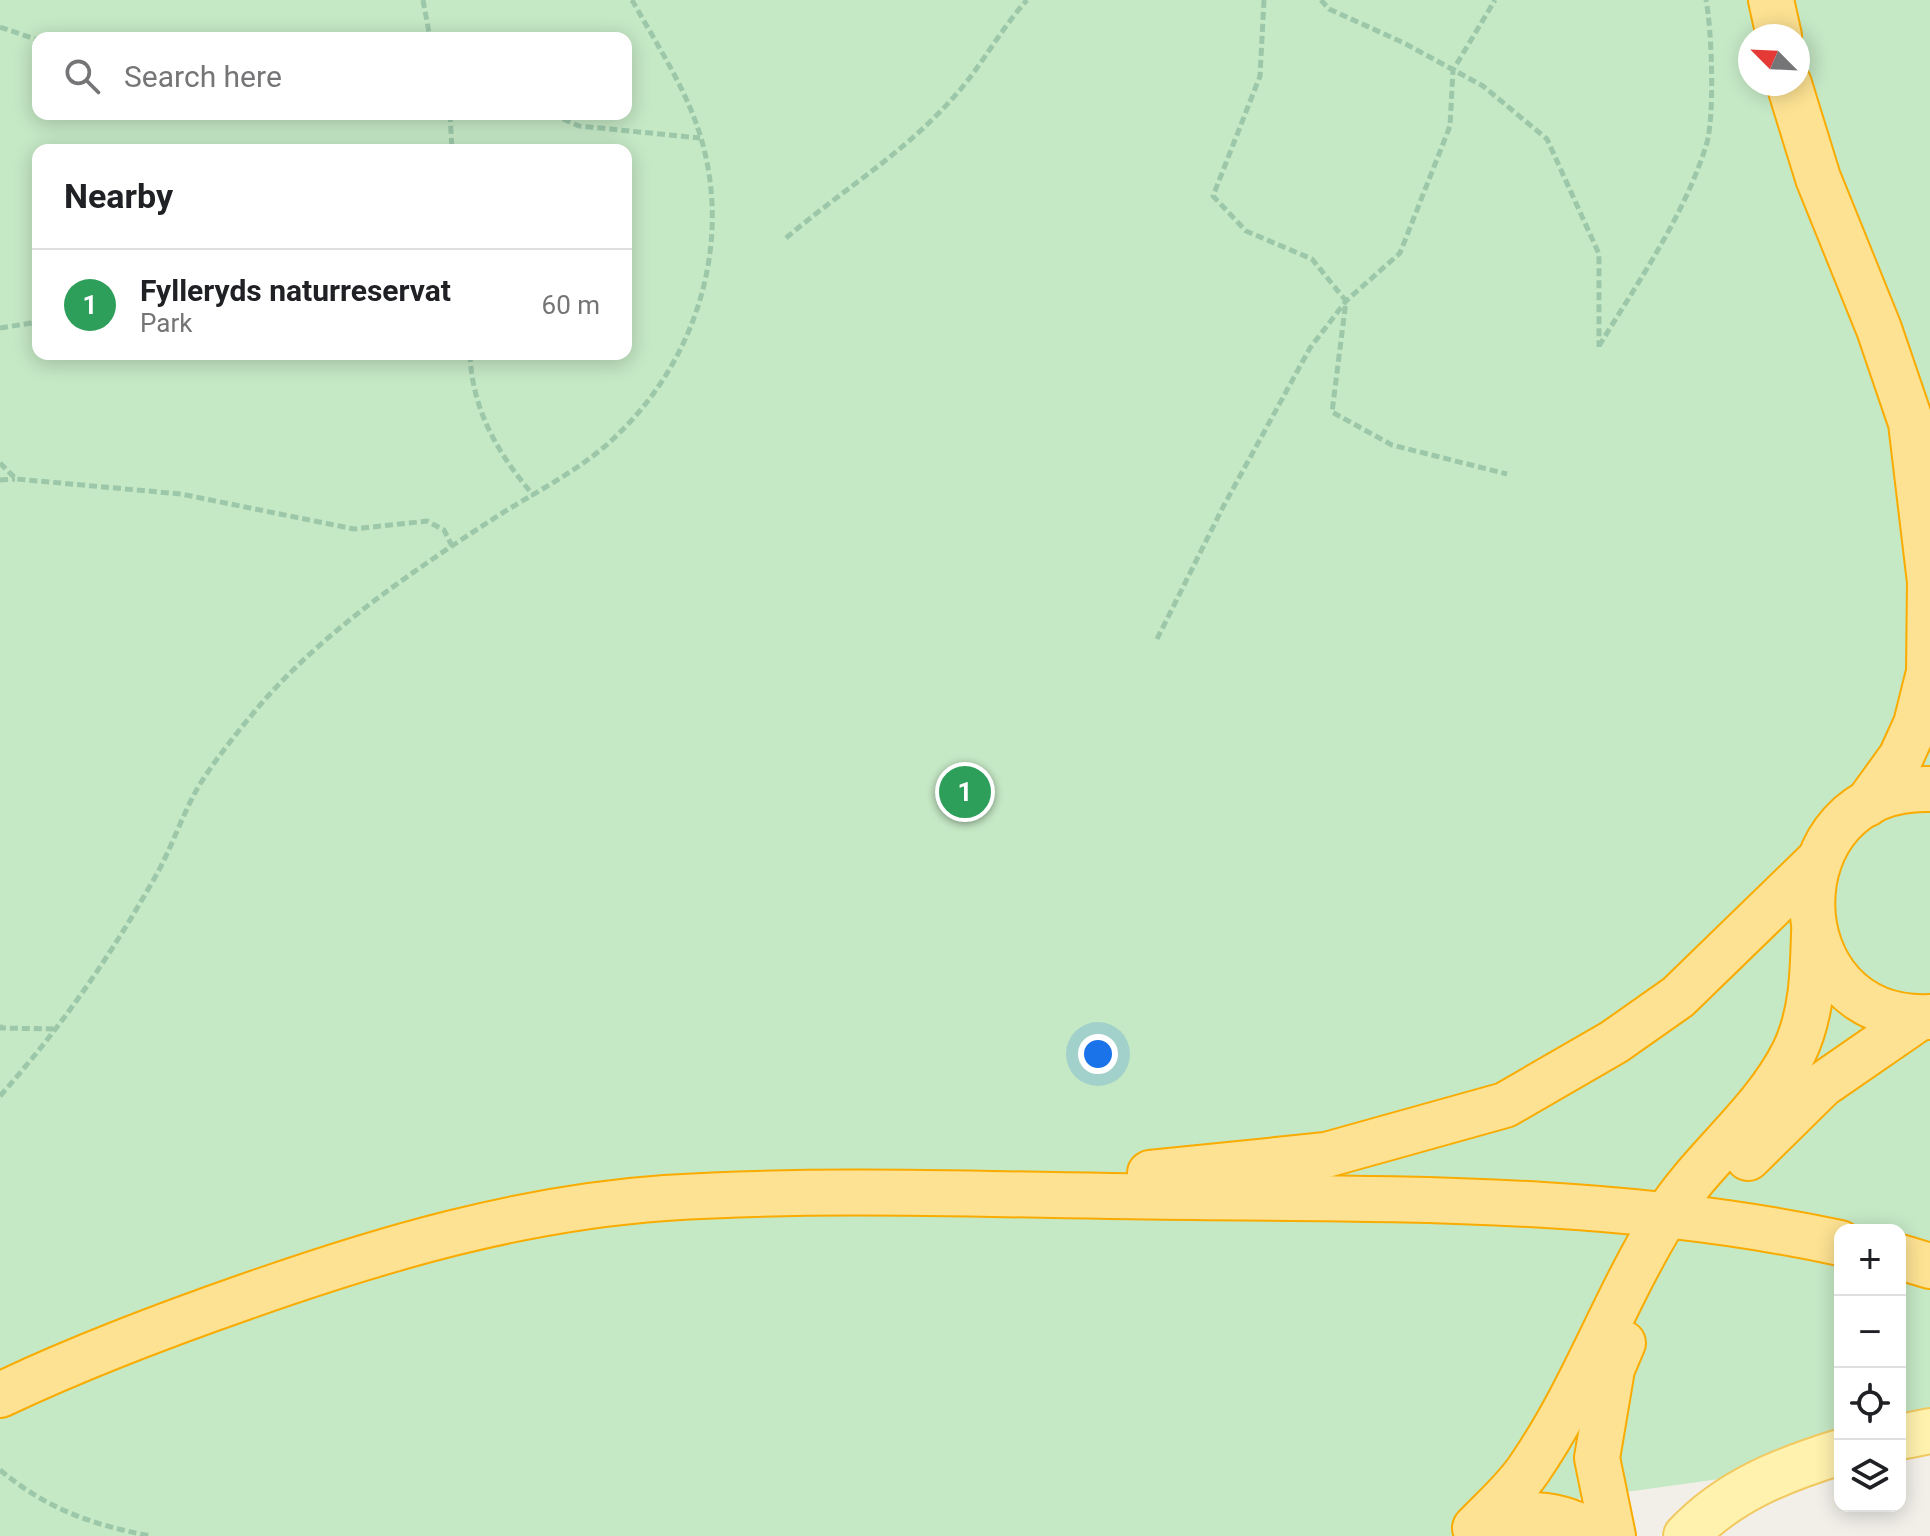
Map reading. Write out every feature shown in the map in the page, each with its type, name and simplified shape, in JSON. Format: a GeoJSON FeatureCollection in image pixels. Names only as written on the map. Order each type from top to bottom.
{"type":"FeatureCollection","features":[{"type":"Feature","properties":{"kind":"highway"},"geometry":{"type":"LineString","coordinates":[[1771,0],[1776,24]]}},
{"type":"Feature","properties":{"kind":"highway"},"geometry":{"type":"LineString","coordinates":[[1059,1197],[1135,1174],[1326,1155],[1505,1105],[1614,1042],[1678,997],[1817,862],[1837,829],[1867,804],[1901,757],[1916,724],[1929,672],[1930,582],[1911,423],[1879,329],[1818,178],[1793,96]]}},
{"type":"Feature","properties":{"kind":"highway"},"geometry":{"type":"LineString","coordinates":[[1867,804],[1890,794],[1930,789]]}},
{"type":"Feature","properties":{"kind":"highway"},"geometry":{"type":"LineString","coordinates":[[1817,862],[1810,909],[1814,933],[1826,961],[1845,986],[1879,1008],[1924,1018]]}},
{"type":"Feature","properties":{"kind":"highway"},"geometry":{"type":"LineString","coordinates":[[1469,1532],[1527,1472],[1584,1375],[1608,1318],[1751,1117],[1794,1050],[1808,1011],[1814,933]]}},
{"type":"Feature","properties":{"kind":"highway"},"geometry":{"type":"LineString","coordinates":[[1613,1536],[1597,1458],[1612,1369],[1679,1218],[1822,1085],[1924,1018]]}},
{"type":"Feature","properties":{"kind":"highway"},"geometry":{"type":"LineString","coordinates":[[0,1395],[74,1359],[315,1272],[448,1232],[552,1212],[664,1198],[890,1193],[1494,1201],[1679,1218],[1834,1242]]}},
{"type":"Feature","properties":{"kind":"highway"},"geometry":{"type":"LineString","coordinates":[[1906,1259],[1930,1266]]}},
{"type":"Feature","properties":{"kind":"highway"},"geometry":{"type":"LineString","coordinates":[[1469,1532],[1493,1520],[1530,1514],[1567,1520],[1598,1536]]}},
{"type":"Feature","properties":{"kind":"main road"},"geometry":{"type":"LineString","coordinates":[[1906,1436],[1930,1431]]}},
{"type":"Feature","properties":{"kind":"main road"},"geometry":{"type":"LineString","coordinates":[[1686,1536],[1738,1493],[1789,1468],[1834,1454]]}},
{"type":"Feature","properties":{"kind":"path"},"geometry":{"type":"LineString","coordinates":[[423,0],[429,32]]}},
{"type":"Feature","properties":{"kind":"path"},"geometry":{"type":"LineString","coordinates":[[0,1096],[57,1029],[113,949],[157,874],[201,783],[261,704],[349,620],[452,546],[534,496],[613,440],[669,374],[708,281],[714,204],[701,138],[675,73],[632,0]]}},
{"type":"Feature","properties":{"kind":"path"},"geometry":{"type":"LineString","coordinates":[[786,238],[833,198],[879,169],[953,98],[1027,0]]}},
{"type":"Feature","properties":{"kind":"path"},"geometry":{"type":"LineString","coordinates":[[1264,0],[1260,76],[1213,196],[1246,231],[1312,259],[1346,301],[1332,412],[1392,445],[1507,474]]}},
{"type":"Feature","properties":{"kind":"path"},"geometry":{"type":"LineString","coordinates":[[1321,0],[1329,9],[1483,86],[1547,139],[1599,254],[1599,347],[1669,233],[1707,144],[1712,30],[1706,0]]}},
{"type":"Feature","properties":{"kind":"path"},"geometry":{"type":"LineString","coordinates":[[1157,639],[1223,507],[1303,362],[1346,301],[1400,253],[1450,126],[1453,70],[1495,0]]}},
{"type":"Feature","properties":{"kind":"path"},"geometry":{"type":"LineString","coordinates":[[0,27],[32,38]]}},
{"type":"Feature","properties":{"kind":"path"},"geometry":{"type":"LineString","coordinates":[[450,120],[452,144]]}},
{"type":"Feature","properties":{"kind":"path"},"geometry":{"type":"LineString","coordinates":[[566,120],[579,126],[701,138]]}},
{"type":"Feature","properties":{"kind":"path"},"geometry":{"type":"LineString","coordinates":[[0,328],[32,323]]}},
{"type":"Feature","properties":{"kind":"path"},"geometry":{"type":"LineString","coordinates":[[470,360],[472,387],[494,444],[534,496]]}},
{"type":"Feature","properties":{"kind":"path"},"geometry":{"type":"LineString","coordinates":[[0,463],[16,479]]}},
{"type":"Feature","properties":{"kind":"path"},"geometry":{"type":"LineString","coordinates":[[0,480],[181,494],[354,529],[427,521],[444,530],[452,546]]}},
{"type":"Feature","properties":{"kind":"path"},"geometry":{"type":"LineString","coordinates":[[0,1026],[57,1029]]}},
{"type":"Feature","properties":{"kind":"path"},"geometry":{"type":"LineString","coordinates":[[0,1470],[48,1506],[113,1529],[151,1536]]}},
{"type":"Feature","properties":{"kind":"green space"},"geometry":{"type":"Polygon","coordinates":[[[0,0],[1930,0],[1930,1449],[1906,1452],[1906,1224],[1834,1224],[1834,1463],[1455,1516],[1456,1536],[0,1536],[0,0]]]}},
{"type":"Feature","properties":{"kind":"place","name":"Fylleryds naturreservat"},"geometry":{"type":"Point","coordinates":[965,792]}}]}
